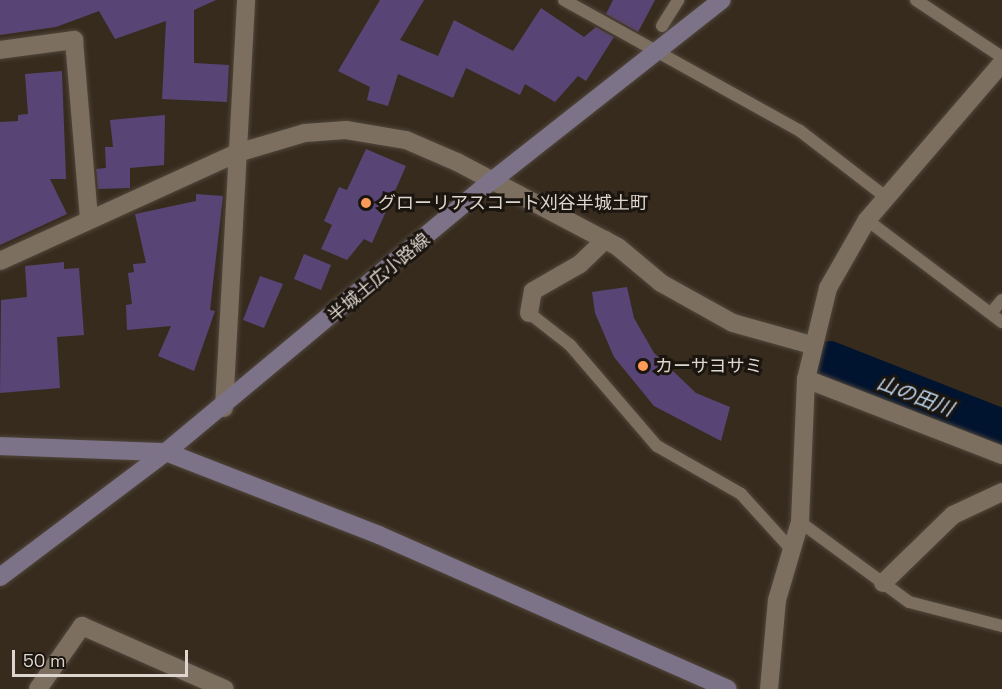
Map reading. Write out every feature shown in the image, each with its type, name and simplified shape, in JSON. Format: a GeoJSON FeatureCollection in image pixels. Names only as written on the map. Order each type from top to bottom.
{"type":"FeatureCollection","features":[{"type":"Feature","properties":{"kind":"main road","name":"半城土広小路線"},"geometry":{"type":"LineString","coordinates":[[0,577],[224,408],[493,180],[722,0]]}},
{"type":"Feature","properties":{"kind":"main road"},"geometry":{"type":"LineString","coordinates":[[0,446],[166,453],[358,526],[728,689]]}},
{"type":"Feature","properties":{"kind":"street"},"geometry":{"type":"LineString","coordinates":[[224,408],[246,0]]}},
{"type":"Feature","properties":{"kind":"street"},"geometry":{"type":"LineString","coordinates":[[0,50],[74,40],[89,219]]}},
{"type":"Feature","properties":{"kind":"street"},"geometry":{"type":"LineString","coordinates":[[769,689],[777,600],[800,522],[806,379],[812,345],[832,278],[867,220],[1002,63]]}},
{"type":"Feature","properties":{"kind":"street"},"geometry":{"type":"LineString","coordinates":[[0,261],[237,153],[305,133],[346,129],[406,140],[493,180],[605,240],[661,283],[733,323],[812,345]]}},
{"type":"Feature","properties":{"kind":"street"},"geometry":{"type":"LineString","coordinates":[[529,313],[533,291],[580,264],[605,240]]}},
{"type":"Feature","properties":{"kind":"street"},"geometry":{"type":"LineString","coordinates":[[806,379],[1002,455]]}},
{"type":"Feature","properties":{"kind":"street"},"geometry":{"type":"LineString","coordinates":[[883,583],[953,515],[1002,492]]}},
{"type":"Feature","properties":{"kind":"street"},"geometry":{"type":"LineString","coordinates":[[38,689],[82,626],[225,689]]}},
{"type":"Feature","properties":{"kind":"lane"},"geometry":{"type":"LineString","coordinates":[[564,0],[652,54],[800,131],[887,198]]}},
{"type":"Feature","properties":{"kind":"lane"},"geometry":{"type":"LineString","coordinates":[[662,26],[678,0]]}},
{"type":"Feature","properties":{"kind":"lane"},"geometry":{"type":"LineString","coordinates":[[916,0],[1002,57]]}},
{"type":"Feature","properties":{"kind":"lane"},"geometry":{"type":"LineString","coordinates":[[867,220],[1002,322]]}},
{"type":"Feature","properties":{"kind":"lane"},"geometry":{"type":"LineString","coordinates":[[991,313],[1002,300]]}},
{"type":"Feature","properties":{"kind":"lane"},"geometry":{"type":"LineString","coordinates":[[529,313],[570,345],[657,446],[741,494],[792,550]]}},
{"type":"Feature","properties":{"kind":"lane"},"geometry":{"type":"LineString","coordinates":[[800,522],[909,602],[1002,626]]}},
{"type":"Feature","properties":{"kind":"building"},"geometry":{"type":"Polygon","coordinates":[[[0,0],[216,0],[194,10],[194,63],[229,65],[227,102],[162,99],[166,21],[115,39],[99,11],[56,27],[0,35],[0,0]]]}},
{"type":"Feature","properties":{"kind":"building"},"geometry":{"type":"Polygon","coordinates":[[[380,0],[424,0],[400,40],[438,56],[454,20],[513,51],[541,8],[584,37],[596,27],[614,37],[586,81],[578,76],[555,102],[525,84],[520,95],[466,68],[453,98],[398,74],[388,106],[367,100],[370,87],[338,71],[380,0]]]}},
{"type":"Feature","properties":{"kind":"building"},"geometry":{"type":"Polygon","coordinates":[[[613,0],[655,0],[638,32],[606,14],[613,0]]]}},
{"type":"Feature","properties":{"kind":"building"},"geometry":{"type":"Polygon","coordinates":[[[62,71],[66,179],[50,179],[67,214],[0,245],[0,122],[18,121],[18,115],[28,114],[25,74],[62,71]]]}},
{"type":"Feature","properties":{"kind":"building"},"geometry":{"type":"Polygon","coordinates":[[[165,115],[164,165],[130,168],[130,188],[98,189],[96,169],[106,168],[105,147],[113,147],[110,120],[165,115]]]}},
{"type":"Feature","properties":{"kind":"building","name":"グローリアスコート刈谷半城土町"},"geometry":{"type":"Polygon","coordinates":[[[366,149],[406,166],[372,243],[364,239],[347,260],[321,249],[332,225],[324,221],[339,187],[347,190],[366,149]]]}},
{"type":"Feature","properties":{"kind":"building"},"geometry":{"type":"Polygon","coordinates":[[[196,194],[223,196],[210,310],[215,311],[194,371],[158,356],[171,326],[127,330],[126,305],[132,304],[128,273],[134,272],[133,264],[146,263],[135,214],[196,201],[196,194]]]}},
{"type":"Feature","properties":{"kind":"building"},"geometry":{"type":"Polygon","coordinates":[[[304,254],[331,265],[321,290],[294,279],[304,254]]]}},
{"type":"Feature","properties":{"kind":"building"},"geometry":{"type":"Polygon","coordinates":[[[64,262],[64,269],[79,268],[84,335],[57,337],[60,388],[0,393],[1,300],[27,297],[25,266],[64,262]]]}},
{"type":"Feature","properties":{"kind":"building"},"geometry":{"type":"Polygon","coordinates":[[[260,276],[283,284],[264,328],[243,320],[260,276]]]}},
{"type":"Feature","properties":{"kind":"building","name":"カーサヨサミ"},"geometry":{"type":"Polygon","coordinates":[[[627,287],[634,318],[654,353],[696,393],[730,407],[721,441],[654,406],[614,357],[595,313],[592,292],[627,287]]]}},
{"type":"Feature","properties":{"kind":"waterway","name":"山の田川"},"geometry":{"type":"LineString","coordinates":[[829,362],[1002,430]]}},
{"type":"Feature","properties":{"kind":"place","name":"グローリアスコート刈谷半城土町"},"geometry":{"type":"Point","coordinates":[366,203]}},
{"type":"Feature","properties":{"kind":"place","name":"カーサヨサミ"},"geometry":{"type":"Point","coordinates":[643,366]}}]}
